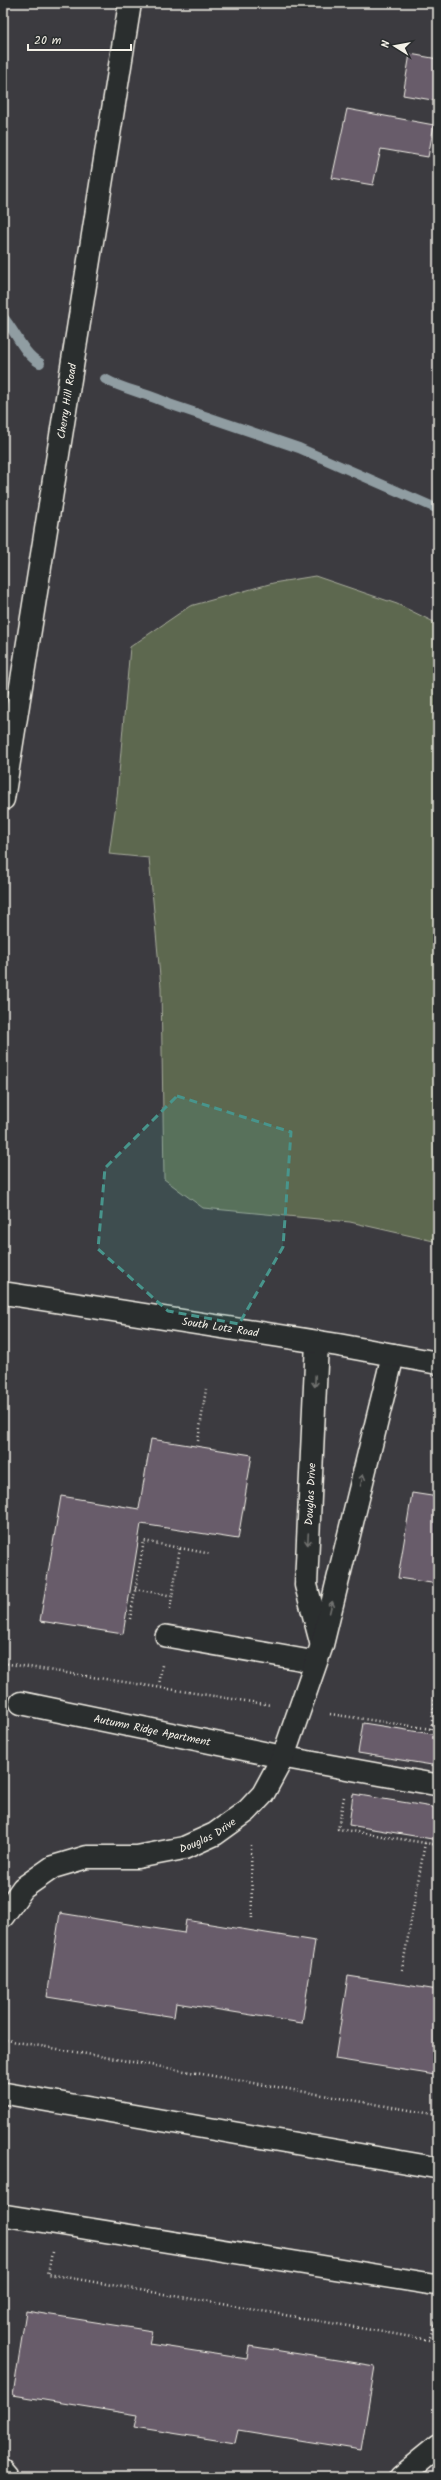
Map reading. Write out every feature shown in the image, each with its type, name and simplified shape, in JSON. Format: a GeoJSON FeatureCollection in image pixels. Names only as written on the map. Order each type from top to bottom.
{"type":"FeatureCollection","features":[{"type":"Feature","properties":{"kind":"street","name":"Cherry Hill Road"},"geometry":{"type":"LineString","coordinates":[[3,799],[130,3]]}},
{"type":"Feature","properties":{"kind":"street","name":"South Lotz Road"},"geometry":{"type":"LineString","coordinates":[[3,1293],[317,1342],[438,1363]]}},
{"type":"Feature","properties":{"kind":"street","name":"Douglas Drive"},"geometry":{"type":"LineString","coordinates":[[317,1342],[306,1585],[319,1653]]}},
{"type":"Feature","properties":{"kind":"street","name":"Douglas Drive"},"geometry":{"type":"LineString","coordinates":[[3,1916],[23,1888],[53,1866],[88,1857],[137,1856],[184,1848],[215,1834],[247,1811],[263,1794],[282,1757],[319,1653],[393,1355]]}},
{"type":"Feature","properties":{"kind":"street","name":"Autumn Ridge Apartment"},"geometry":{"type":"LineString","coordinates":[[21,1703],[282,1757]]}},
{"type":"Feature","properties":{"kind":"street"},"geometry":{"type":"LineString","coordinates":[[400,2477],[438,2446]]}},
{"type":"Feature","properties":{"kind":"street"},"geometry":{"type":"LineString","coordinates":[[3,2470],[9,2477]]}},
{"type":"Feature","properties":{"kind":"lane"},"geometry":{"type":"LineString","coordinates":[[166,1636],[319,1653]]}},
{"type":"Feature","properties":{"kind":"lane"},"geometry":{"type":"LineString","coordinates":[[282,1757],[438,1785]]}},
{"type":"Feature","properties":{"kind":"lane"},"geometry":{"type":"LineString","coordinates":[[3,2093],[438,2168]]}},
{"type":"Feature","properties":{"kind":"lane"},"geometry":{"type":"LineString","coordinates":[[3,2215],[438,2285]]}},
{"type":"Feature","properties":{"kind":"path"},"geometry":{"type":"LineString","coordinates":[[198,1441],[206,1389]]}},
{"type":"Feature","properties":{"kind":"path"},"geometry":{"type":"LineString","coordinates":[[130,1619],[144,1541],[211,1554]]}},
{"type":"Feature","properties":{"kind":"path"},"geometry":{"type":"LineString","coordinates":[[135,1589],[173,1596]]}},
{"type":"Feature","properties":{"kind":"path"},"geometry":{"type":"LineString","coordinates":[[3,1663],[278,1706]]}},
{"type":"Feature","properties":{"kind":"path"},"geometry":{"type":"LineString","coordinates":[[430,1729],[438,1674]]}},
{"type":"Feature","properties":{"kind":"path"},"geometry":{"type":"LineString","coordinates":[[324,1713],[438,1730]]}},
{"type":"Feature","properties":{"kind":"path"},"geometry":{"type":"LineString","coordinates":[[338,1793],[345,1794],[338,1830],[438,1845]]}},
{"type":"Feature","properties":{"kind":"path"},"geometry":{"type":"LineString","coordinates":[[251,1843],[252,1921]]}},
{"type":"Feature","properties":{"kind":"path"},"geometry":{"type":"LineString","coordinates":[[402,1970],[425,1843]]}},
{"type":"Feature","properties":{"kind":"path"},"geometry":{"type":"LineString","coordinates":[[6,2040],[438,2115]]}},
{"type":"Feature","properties":{"kind":"path"},"geometry":{"type":"LineString","coordinates":[[53,2246],[48,2274],[429,2340],[438,2315]]}},
{"type":"Feature","properties":{"kind":"highlighted area"},"geometry":{"type":"Polygon","coordinates":[[[177,1096],[291,1132],[283,1247],[239,1324],[168,1311],[98,1249],[105,1168],[177,1096]]]}},
{"type":"Feature","properties":{"kind":"green space"},"geometry":{"type":"Polygon","coordinates":[[[315,576],[397,604],[438,624],[438,1242],[350,1222],[203,1208],[164,1179],[161,987],[149,858],[109,854],[117,797],[130,647],[190,606],[273,583],[315,576]]]}},
{"type":"Feature","properties":{"kind":"building"},"geometry":{"type":"Polygon","coordinates":[[[410,54],[438,59],[438,101],[403,95],[410,54]]]}},
{"type":"Feature","properties":{"kind":"building"},"geometry":{"type":"Polygon","coordinates":[[[347,109],[434,125],[428,157],[381,149],[373,185],[332,178],[347,109]]]}},
{"type":"Feature","properties":{"kind":"building"},"geometry":{"type":"Polygon","coordinates":[[[151,1439],[252,1455],[238,1539],[141,1524],[123,1634],[40,1621],[61,1496],[139,1509],[151,1439]]]}},
{"type":"Feature","properties":{"kind":"building"},"geometry":{"type":"Polygon","coordinates":[[[412,1493],[438,1497],[438,1584],[398,1578],[412,1493]]]}},
{"type":"Feature","properties":{"kind":"building"},"geometry":{"type":"Polygon","coordinates":[[[363,1723],[438,1735],[438,1766],[358,1753],[363,1723]]]}},
{"type":"Feature","properties":{"kind":"building"},"geometry":{"type":"Polygon","coordinates":[[[353,1794],[438,1808],[438,1840],[349,1825],[353,1794]]]}},
{"type":"Feature","properties":{"kind":"building"},"geometry":{"type":"Polygon","coordinates":[[[60,1913],[184,1933],[186,1920],[315,1941],[302,2023],[176,2003],[174,2017],[47,1997],[60,1913]]]}},
{"type":"Feature","properties":{"kind":"building"},"geometry":{"type":"Polygon","coordinates":[[[348,1976],[438,1990],[438,2056],[435,2075],[335,2059],[348,1976]]]}},
{"type":"Feature","properties":{"kind":"building"},"geometry":{"type":"Polygon","coordinates":[[[26,2311],[152,2331],[149,2344],[247,2359],[249,2346],[375,2366],[361,2450],[238,2430],[235,2443],[134,2427],[137,2415],[13,2395],[26,2311]]]}},
{"type":"Feature","properties":{"kind":"waterway"},"geometry":{"type":"LineString","coordinates":[[3,317],[24,348],[40,363]]}},
{"type":"Feature","properties":{"kind":"waterway"},"geometry":{"type":"LineString","coordinates":[[105,379],[169,404],[299,448],[438,509]]}}]}
